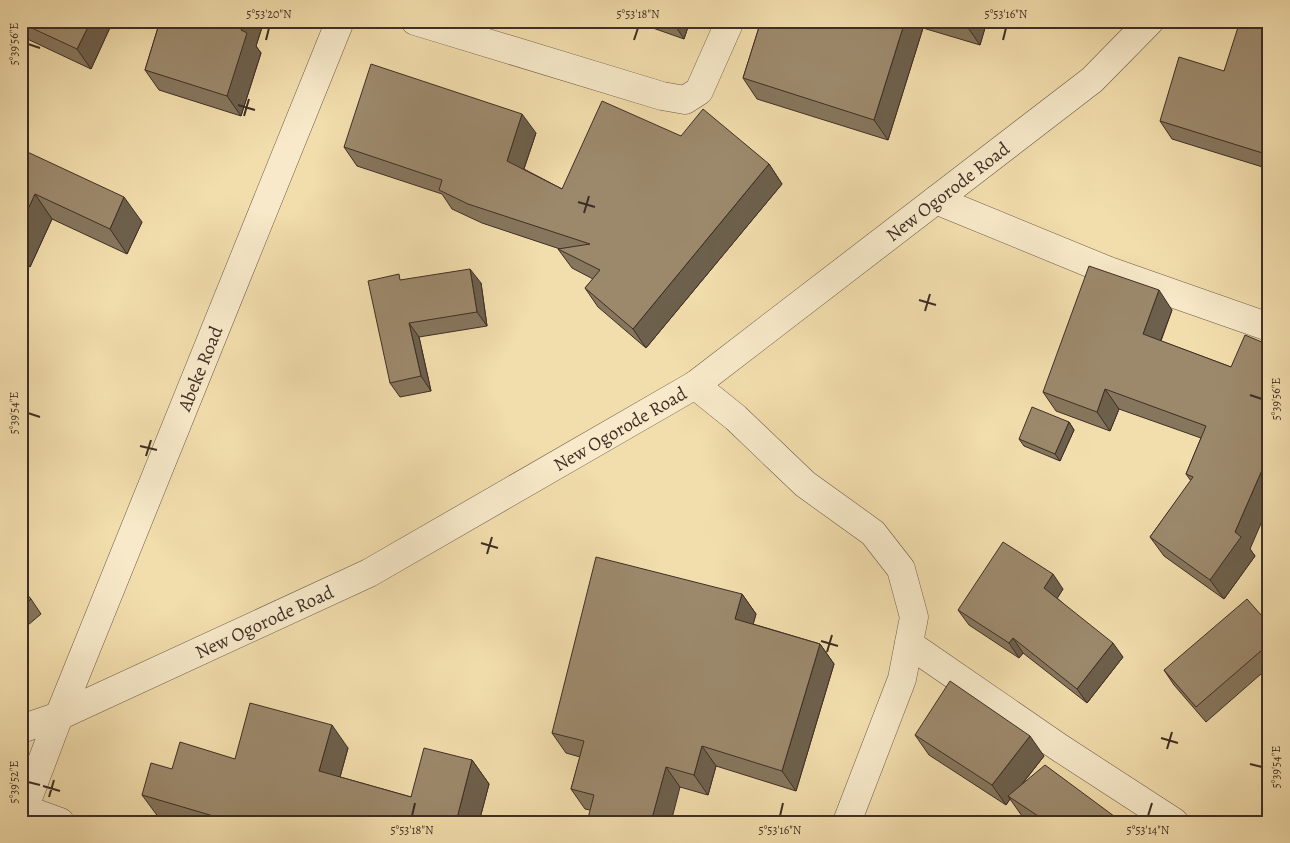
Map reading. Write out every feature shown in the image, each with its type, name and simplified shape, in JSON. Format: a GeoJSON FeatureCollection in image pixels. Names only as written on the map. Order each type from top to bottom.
{"type":"FeatureCollection","features":[{"type":"Feature","properties":{"kind":"street","name":"Abeke Road"},"geometry":{"type":"LineString","coordinates":[[23,813],[59,716],[340,21]]}},
{"type":"Feature","properties":{"kind":"street"},"geometry":{"type":"LineString","coordinates":[[415,21],[662,96],[685,100],[699,91],[730,21]]}},
{"type":"Feature","properties":{"kind":"street","name":"New Ogorode Road"},"geometry":{"type":"LineString","coordinates":[[21,729],[59,716],[369,573],[695,385],[1092,80],[1150,21]]}},
{"type":"Feature","properties":{"kind":"street"},"geometry":{"type":"LineString","coordinates":[[936,200],[1109,271],[1269,327]]}},
{"type":"Feature","properties":{"kind":"street"},"geometry":{"type":"LineString","coordinates":[[695,385],[736,418],[805,484],[873,533],[901,569],[914,617],[902,678],[847,822]]}},
{"type":"Feature","properties":{"kind":"street"},"geometry":{"type":"LineString","coordinates":[[909,644],[1174,822]]}},
{"type":"Feature","properties":{"kind":"street"},"geometry":{"type":"LineString","coordinates":[[23,813],[60,822]]}},
{"type":"Feature","properties":{"kind":"building"},"geometry":{"type":"Polygon","coordinates":[[[21,21],[91,21],[77,49],[21,23],[21,21]]]}},
{"type":"Feature","properties":{"kind":"building"},"geometry":{"type":"Polygon","coordinates":[[[160,21],[244,21],[241,30],[247,33],[227,96],[145,70],[160,21]]]}},
{"type":"Feature","properties":{"kind":"building"},"geometry":{"type":"Polygon","coordinates":[[[761,21],[905,21],[874,120],[743,78],[761,21]]]}},
{"type":"Feature","properties":{"kind":"building"},"geometry":{"type":"Polygon","coordinates":[[[954,21],[967,21],[966,25],[954,21]]]}},
{"type":"Feature","properties":{"kind":"building"},"geometry":{"type":"Polygon","coordinates":[[[1240,21],[1269,21],[1269,155],[1160,121],[1179,57],[1224,71],[1240,21]]]}},
{"type":"Feature","properties":{"kind":"building"},"geometry":{"type":"Polygon","coordinates":[[[371,64],[522,114],[507,161],[562,189],[602,101],[681,136],[703,109],[769,164],[633,329],[585,288],[600,270],[558,249],[590,244],[468,204],[439,190],[442,180],[344,147],[371,64]]]}},
{"type":"Feature","properties":{"kind":"building"},"geometry":{"type":"Polygon","coordinates":[[[21,149],[124,197],[110,229],[35,194],[21,224],[21,149]]]}},
{"type":"Feature","properties":{"kind":"building"},"geometry":{"type":"Polygon","coordinates":[[[1089,266],[1159,290],[1143,334],[1231,367],[1245,335],[1269,345],[1269,454],[1235,532],[1241,537],[1210,580],[1150,537],[1193,477],[1186,474],[1206,426],[1105,389],[1097,412],[1043,392],[1089,266]]]}},
{"type":"Feature","properties":{"kind":"building"},"geometry":{"type":"Polygon","coordinates":[[[470,269],[477,312],[409,323],[421,376],[390,383],[368,281],[399,274],[400,280],[470,269]]]}},
{"type":"Feature","properties":{"kind":"building"},"geometry":{"type":"Polygon","coordinates":[[[1032,407],[1069,422],[1055,454],[1019,439],[1032,407]]]}},
{"type":"Feature","properties":{"kind":"building"},"geometry":{"type":"Polygon","coordinates":[[[1003,542],[1053,574],[1044,588],[1113,643],[1077,689],[1013,638],[1009,643],[958,610],[1003,542]]]}},
{"type":"Feature","properties":{"kind":"building"},"geometry":{"type":"Polygon","coordinates":[[[596,557],[742,594],[735,619],[820,644],[782,771],[702,746],[694,775],[666,767],[651,822],[587,822],[594,795],[571,789],[584,741],[552,733],[596,557]]]}},
{"type":"Feature","properties":{"kind":"building"},"geometry":{"type":"Polygon","coordinates":[[[21,588],[31,599],[21,608],[21,588]]]}},
{"type":"Feature","properties":{"kind":"building"},"geometry":{"type":"Polygon","coordinates":[[[1247,599],[1269,624],[1269,644],[1196,707],[1164,670],[1247,599]]]}},
{"type":"Feature","properties":{"kind":"building"},"geometry":{"type":"Polygon","coordinates":[[[950,681],[1030,736],[992,785],[915,735],[950,681]]]}},
{"type":"Feature","properties":{"kind":"building"},"geometry":{"type":"Polygon","coordinates":[[[250,703],[332,725],[319,771],[411,797],[424,748],[472,760],[456,822],[219,822],[220,818],[142,795],[151,763],[172,769],[180,742],[235,759],[250,703]]]}},
{"type":"Feature","properties":{"kind":"building"},"geometry":{"type":"Polygon","coordinates":[[[1045,765],[1122,822],[1047,822],[1008,796],[1045,765]]]}}]}
